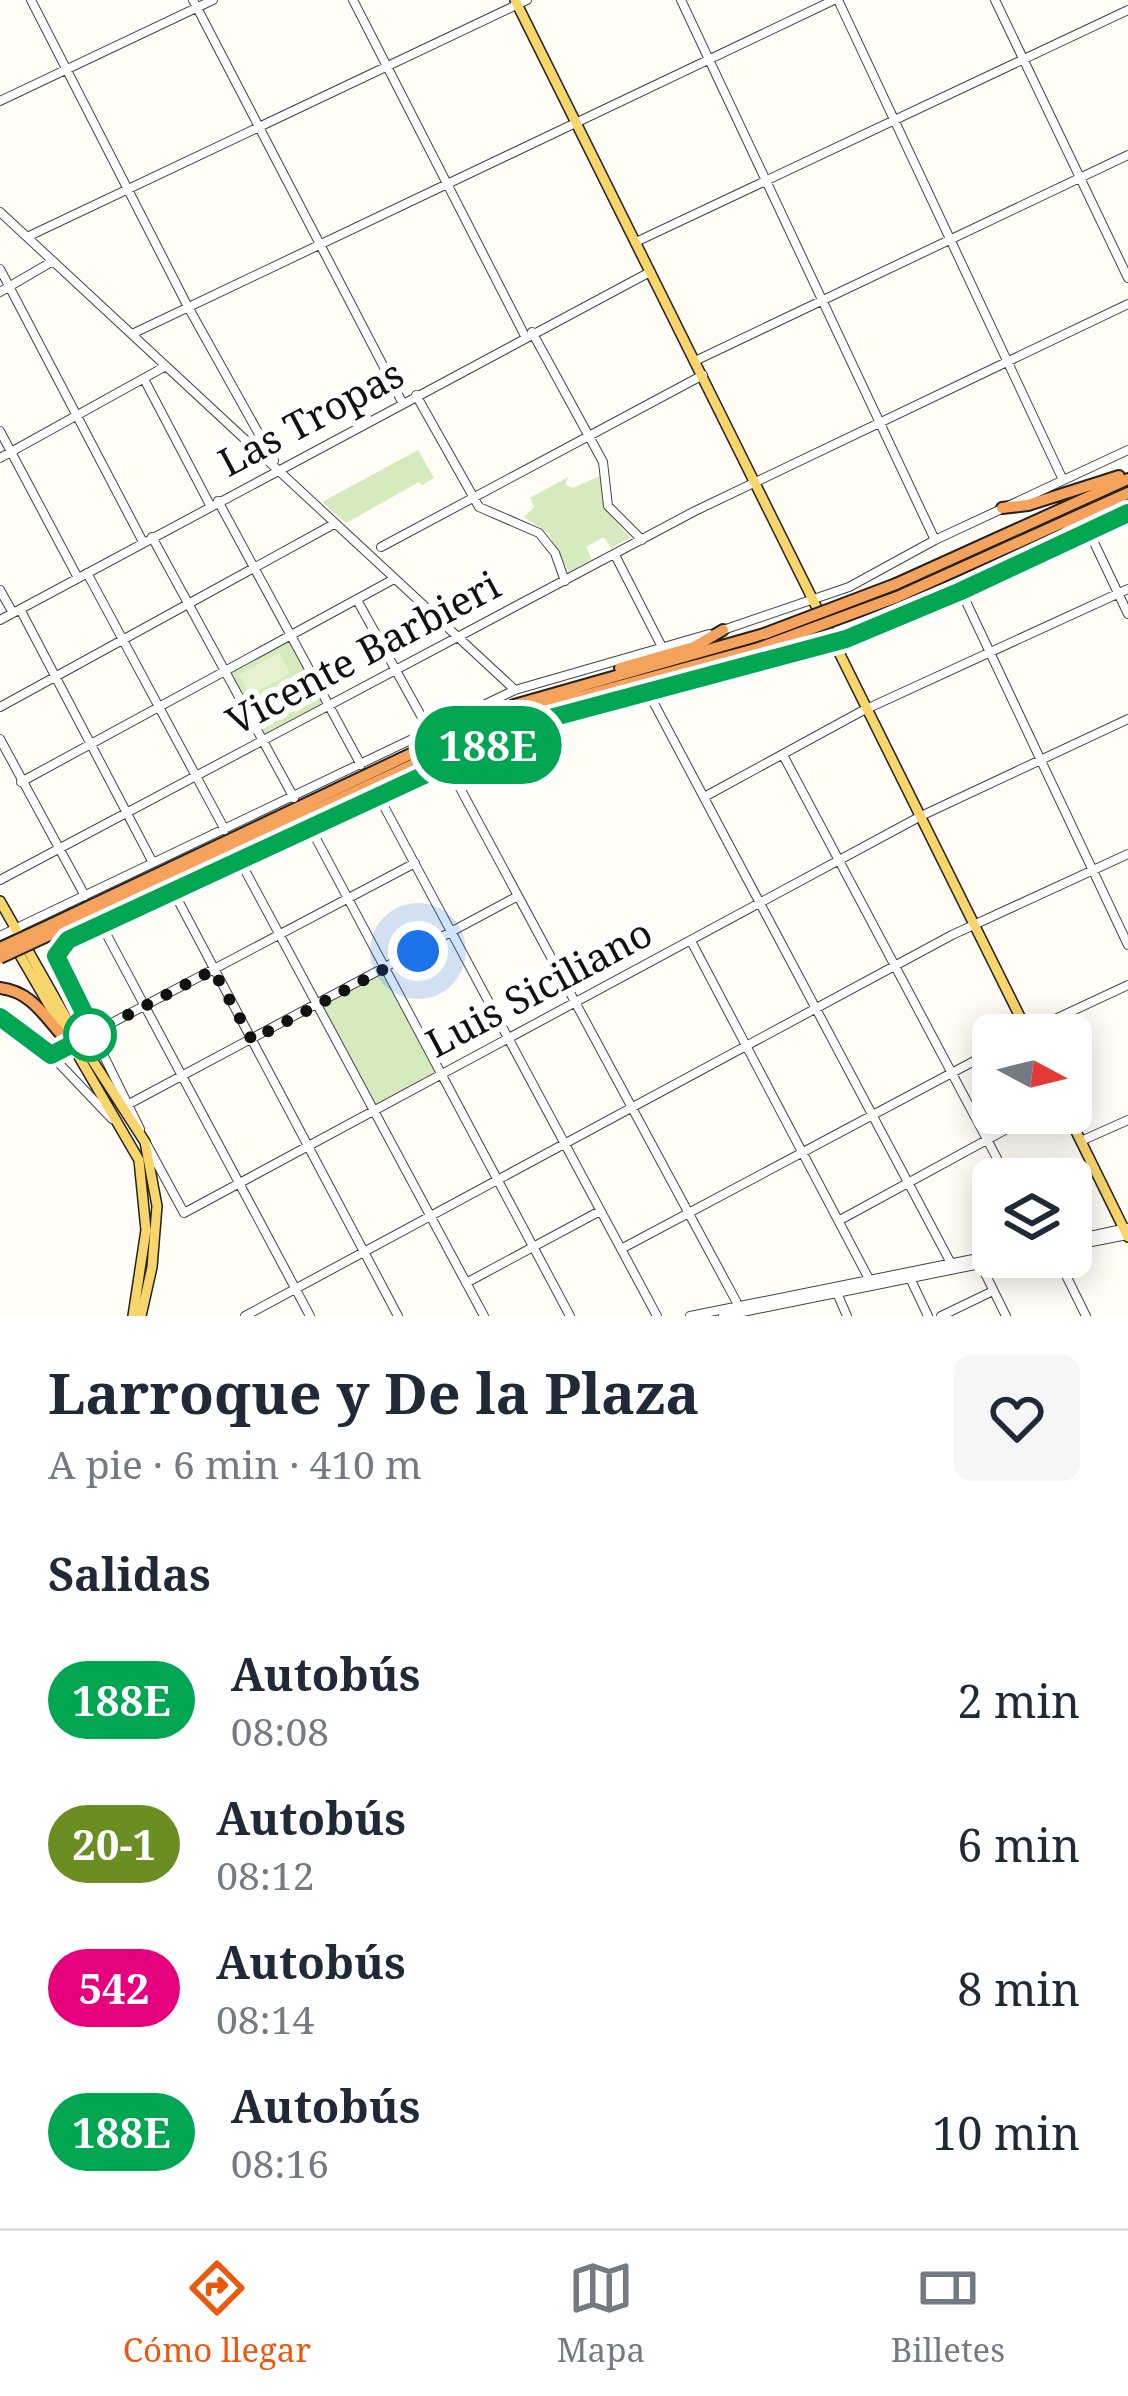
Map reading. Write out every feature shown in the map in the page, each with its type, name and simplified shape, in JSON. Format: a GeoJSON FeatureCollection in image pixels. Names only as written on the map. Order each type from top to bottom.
{"type":"FeatureCollection","features":[{"type":"Feature","properties":{"kind":"highway"},"geometry":{"type":"LineString","coordinates":[[1002,508],[1128,476]]}},
{"type":"Feature","properties":{"kind":"highway"},"geometry":{"type":"LineString","coordinates":[[361,766],[514,705],[897,591],[1128,476]]}},
{"type":"Feature","properties":{"kind":"highway"},"geometry":{"type":"LineString","coordinates":[[0,948],[54,928],[527,711],[759,649],[1128,495]]}},
{"type":"Feature","properties":{"kind":"highway"},"geometry":{"type":"LineString","coordinates":[[998,573],[1128,495]]}},
{"type":"Feature","properties":{"kind":"highway"},"geometry":{"type":"LineString","coordinates":[[567,689],[694,646],[723,630]]}},
{"type":"Feature","properties":{"kind":"highway"},"geometry":{"type":"LineString","coordinates":[[527,711],[664,688]]}},
{"type":"Feature","properties":{"kind":"highway"},"geometry":{"type":"LineString","coordinates":[[0,958],[430,738]]}},
{"type":"Feature","properties":{"kind":"highway"},"geometry":{"type":"LineString","coordinates":[[259,851],[373,781]]}},
{"type":"Feature","properties":{"kind":"highway"},"geometry":{"type":"LineString","coordinates":[[0,988],[20,992],[33,1001],[75,1042]]}},
{"type":"Feature","properties":{"kind":"main road"},"geometry":{"type":"LineString","coordinates":[[520,2],[1017,1014]]}},
{"type":"Feature","properties":{"kind":"main road"},"geometry":{"type":"LineString","coordinates":[[0,901],[14,929],[11,939],[75,1042],[139,1160],[147,1208],[137,1316]]}},
{"type":"Feature","properties":{"kind":"main road"},"geometry":{"type":"LineString","coordinates":[[75,1042],[144,1139],[157,1206],[152,1267],[137,1316]]}},
{"type":"Feature","properties":{"kind":"main road"},"geometry":{"type":"LineString","coordinates":[[1078,1134],[1127,1233]]}},
{"type":"Feature","properties":{"kind":"street"},"geometry":{"type":"LineString","coordinates":[[31,0],[187,305],[278,468]]}},
{"type":"Feature","properties":{"kind":"street"},"geometry":{"type":"LineString","coordinates":[[0,100],[195,4],[212,0]]}},
{"type":"Feature","properties":{"kind":"street"},"geometry":{"type":"LineString","coordinates":[[353,0],[447,183],[603,462],[612,513],[643,540]]}},
{"type":"Feature","properties":{"kind":"street"},"geometry":{"type":"LineString","coordinates":[[681,0],[935,540]]}},
{"type":"Feature","properties":{"kind":"street"},"geometry":{"type":"LineString","coordinates":[[132,334],[836,0],[1063,480]]}},
{"type":"Feature","properties":{"kind":"street"},"geometry":{"type":"LineString","coordinates":[[995,0],[1128,278]]}},
{"type":"Feature","properties":{"kind":"street"},"geometry":{"type":"LineString","coordinates":[[27,237],[520,2]]}},
{"type":"Feature","properties":{"kind":"street"},"geometry":{"type":"LineString","coordinates":[[195,4],[401,402]]}},
{"type":"Feature","properties":{"kind":"street"},"geometry":{"type":"LineString","coordinates":[[638,241],[1128,10]]}},
{"type":"Feature","properties":{"kind":"street"},"geometry":{"type":"LineString","coordinates":[[695,361],[1128,155]]}},
{"type":"Feature","properties":{"kind":"street"},"geometry":{"type":"LineString","coordinates":[[0,212],[515,690]]}},
{"type":"Feature","properties":{"kind":"street"},"geometry":{"type":"LineString","coordinates":[[0,292],[53,261]]}},
{"type":"Feature","properties":{"kind":"street"},"geometry":{"type":"LineString","coordinates":[[0,269],[77,417],[191,605],[294,798]]}},
{"type":"Feature","properties":{"kind":"street","name":"Las Tropas"},"geometry":{"type":"LineString","coordinates":[[0,620],[651,271]]}},
{"type":"Feature","properties":{"kind":"street","name":"Vicente Barbieri"},"geometry":{"type":"LineString","coordinates":[[0,880],[755,481],[1128,304]]}},
{"type":"Feature","properties":{"kind":"street"},"geometry":{"type":"LineString","coordinates":[[0,458],[166,367]]}},
{"type":"Feature","properties":{"kind":"street"},"geometry":{"type":"LineString","coordinates":[[381,548],[703,375]]}},
{"type":"Feature","properties":{"kind":"street"},"geometry":{"type":"LineString","coordinates":[[0,936],[361,766],[144,380]]}},
{"type":"Feature","properties":{"kind":"street"},"geometry":{"type":"LineString","coordinates":[[416,395],[473,498],[486,512],[539,532],[566,580]]}},
{"type":"Feature","properties":{"kind":"street"},"geometry":{"type":"LineString","coordinates":[[0,431],[225,830]]}},
{"type":"Feature","properties":{"kind":"street"},"geometry":{"type":"LineString","coordinates":[[357,600],[430,738],[515,690],[723,630],[849,587],[935,540],[1128,450]]}},
{"type":"Feature","properties":{"kind":"street"},"geometry":{"type":"LineString","coordinates":[[144,1139],[58,963],[58,948],[172,889],[561,713],[836,642],[961,591],[1128,513]]}},
{"type":"Feature","properties":{"kind":"street"},"geometry":{"type":"LineString","coordinates":[[0,706],[334,524]]}},
{"type":"Feature","properties":{"kind":"street"},"geometry":{"type":"LineString","coordinates":[[1089,532],[1123,591],[1128,614]]}},
{"type":"Feature","properties":{"kind":"street"},"geometry":{"type":"LineString","coordinates":[[615,555],[662,647]]}},
{"type":"Feature","properties":{"kind":"street"},"geometry":{"type":"LineString","coordinates":[[21,782],[394,578]]}},
{"type":"Feature","properties":{"kind":"street"},"geometry":{"type":"LineString","coordinates":[[0,590],[55,676],[153,863]]}},
{"type":"Feature","properties":{"kind":"street"},"geometry":{"type":"LineString","coordinates":[[961,591],[1128,945]]}},
{"type":"Feature","properties":{"kind":"street"},"geometry":{"type":"LineString","coordinates":[[706,796],[869,709],[1123,591]]}},
{"type":"Feature","properties":{"kind":"street"},"geometry":{"type":"LineString","coordinates":[[648,692],[953,1266]]}},
{"type":"Feature","properties":{"kind":"street","name":"Luis Siciliano"},"geometry":{"type":"LineString","coordinates":[[144,1139],[184,1213],[922,816],[1128,719]]}},
{"type":"Feature","properties":{"kind":"street"},"geometry":{"type":"LineString","coordinates":[[0,739],[85,896]]}},
{"type":"Feature","properties":{"kind":"street"},"geometry":{"type":"LineString","coordinates":[[783,755],[997,1158]]}},
{"type":"Feature","properties":{"kind":"street"},"geometry":{"type":"LineString","coordinates":[[447,764],[738,1309]]}},
{"type":"Feature","properties":{"kind":"street"},"geometry":{"type":"LineString","coordinates":[[0,772],[12,765]]}},
{"type":"Feature","properties":{"kind":"street"},"geometry":{"type":"LineString","coordinates":[[380,797],[657,1316]]}},
{"type":"Feature","properties":{"kind":"street"},"geometry":{"type":"LineString","coordinates":[[311,829],[570,1316]]}},
{"type":"Feature","properties":{"kind":"street"},"geometry":{"type":"LineString","coordinates":[[245,1316],[974,924],[1128,854]]}},
{"type":"Feature","properties":{"kind":"street"},"geometry":{"type":"LineString","coordinates":[[239,859],[484,1316]]}},
{"type":"Feature","properties":{"kind":"street"},"geometry":{"type":"LineString","coordinates":[[51,1055],[415,863]]}},
{"type":"Feature","properties":{"kind":"street"},"geometry":{"type":"LineString","coordinates":[[172,889],[398,1316]]}},
{"type":"Feature","properties":{"kind":"street"},"geometry":{"type":"LineString","coordinates":[[129,1104],[518,896]]}},
{"type":"Feature","properties":{"kind":"street"},"geometry":{"type":"LineString","coordinates":[[101,924],[310,1316]]}},
{"type":"Feature","properties":{"kind":"street"},"geometry":{"type":"LineString","coordinates":[[691,941],[869,1279]]}},
{"type":"Feature","properties":{"kind":"street"},"geometry":{"type":"LineString","coordinates":[[1068,1014],[1128,985]]}},
{"type":"Feature","properties":{"kind":"street"},"geometry":{"type":"LineString","coordinates":[[0,1017],[51,1055],[126,1133]]}},
{"type":"Feature","properties":{"kind":"street"},"geometry":{"type":"LineString","coordinates":[[620,1249],[972,1062]]}},
{"type":"Feature","properties":{"kind":"street"},"geometry":{"type":"LineString","coordinates":[[1081,1141],[1128,1120]]}},
{"type":"Feature","properties":{"kind":"street"},"geometry":{"type":"LineString","coordinates":[[840,1220],[998,1134]]}},
{"type":"Feature","properties":{"kind":"street"},"geometry":{"type":"LineString","coordinates":[[466,1283],[600,1210]]}},
{"type":"Feature","properties":{"kind":"street"},"geometry":{"type":"LineString","coordinates":[[1092,1239],[1127,1233]]}},
{"type":"Feature","properties":{"kind":"street"},"geometry":{"type":"LineString","coordinates":[[766,1308],[869,1279],[972,1262]]}},
{"type":"Feature","properties":{"kind":"street"},"geometry":{"type":"LineString","coordinates":[[691,1316],[766,1308],[953,1266]]}},
{"type":"Feature","properties":{"kind":"street"},"geometry":{"type":"LineString","coordinates":[[910,1278],[928,1316]]}},
{"type":"Feature","properties":{"kind":"street"},"geometry":{"type":"LineString","coordinates":[[987,1278],[1006,1316]]}},
{"type":"Feature","properties":{"kind":"street"},"geometry":{"type":"LineString","coordinates":[[1067,1278],[1086,1316]]}},
{"type":"Feature","properties":{"kind":"street"},"geometry":{"type":"LineString","coordinates":[[941,1316],[993,1291]]}},
{"type":"Feature","properties":{"kind":"street"},"geometry":{"type":"LineString","coordinates":[[837,1293],[847,1316]]}},
{"type":"Feature","properties":{"kind":"street"},"geometry":{"type":"LineString","coordinates":[[723,1316],[738,1309]]}},
{"type":"Feature","properties":{"kind":"green space"},"geometry":{"type":"Polygon","coordinates":[[[418,450],[434,478],[422,485],[419,482],[346,523],[322,502],[418,450]]]}},
{"type":"Feature","properties":{"kind":"green space"},"geometry":{"type":"Polygon","coordinates":[[[602,475],[606,510],[630,538],[611,548],[604,537],[586,547],[592,559],[569,572],[548,533],[524,517],[534,507],[530,498],[568,477],[566,485],[573,488],[602,475]]]}},
{"type":"Feature","properties":{"kind":"green space"},"geometry":{"type":"Polygon","coordinates":[[[292,636],[330,703],[262,739],[227,673],[292,636]]]}},
{"type":"Feature","properties":{"kind":"green space"},"geometry":{"type":"Polygon","coordinates":[[[279,653],[290,673],[250,696],[239,675],[279,653]]]}},
{"type":"Feature","properties":{"kind":"green space"},"geometry":{"type":"Polygon","coordinates":[[[384,970],[442,1073],[373,1110],[318,1006],[384,970]]]}},
{"type":"Feature","properties":{"kind":"bus line","name":"188E"},"geometry":{"type":"LineString","coordinates":[[0,1017],[51,1055],[94,1033],[56,956],[68,940],[543,720],[846,639],[1128,513]]}},
{"type":"Feature","properties":{"kind":"route"},"geometry":{"type":"LineString","coordinates":[[90,1035],[213,970],[252,1040],[418,951]]}}]}
